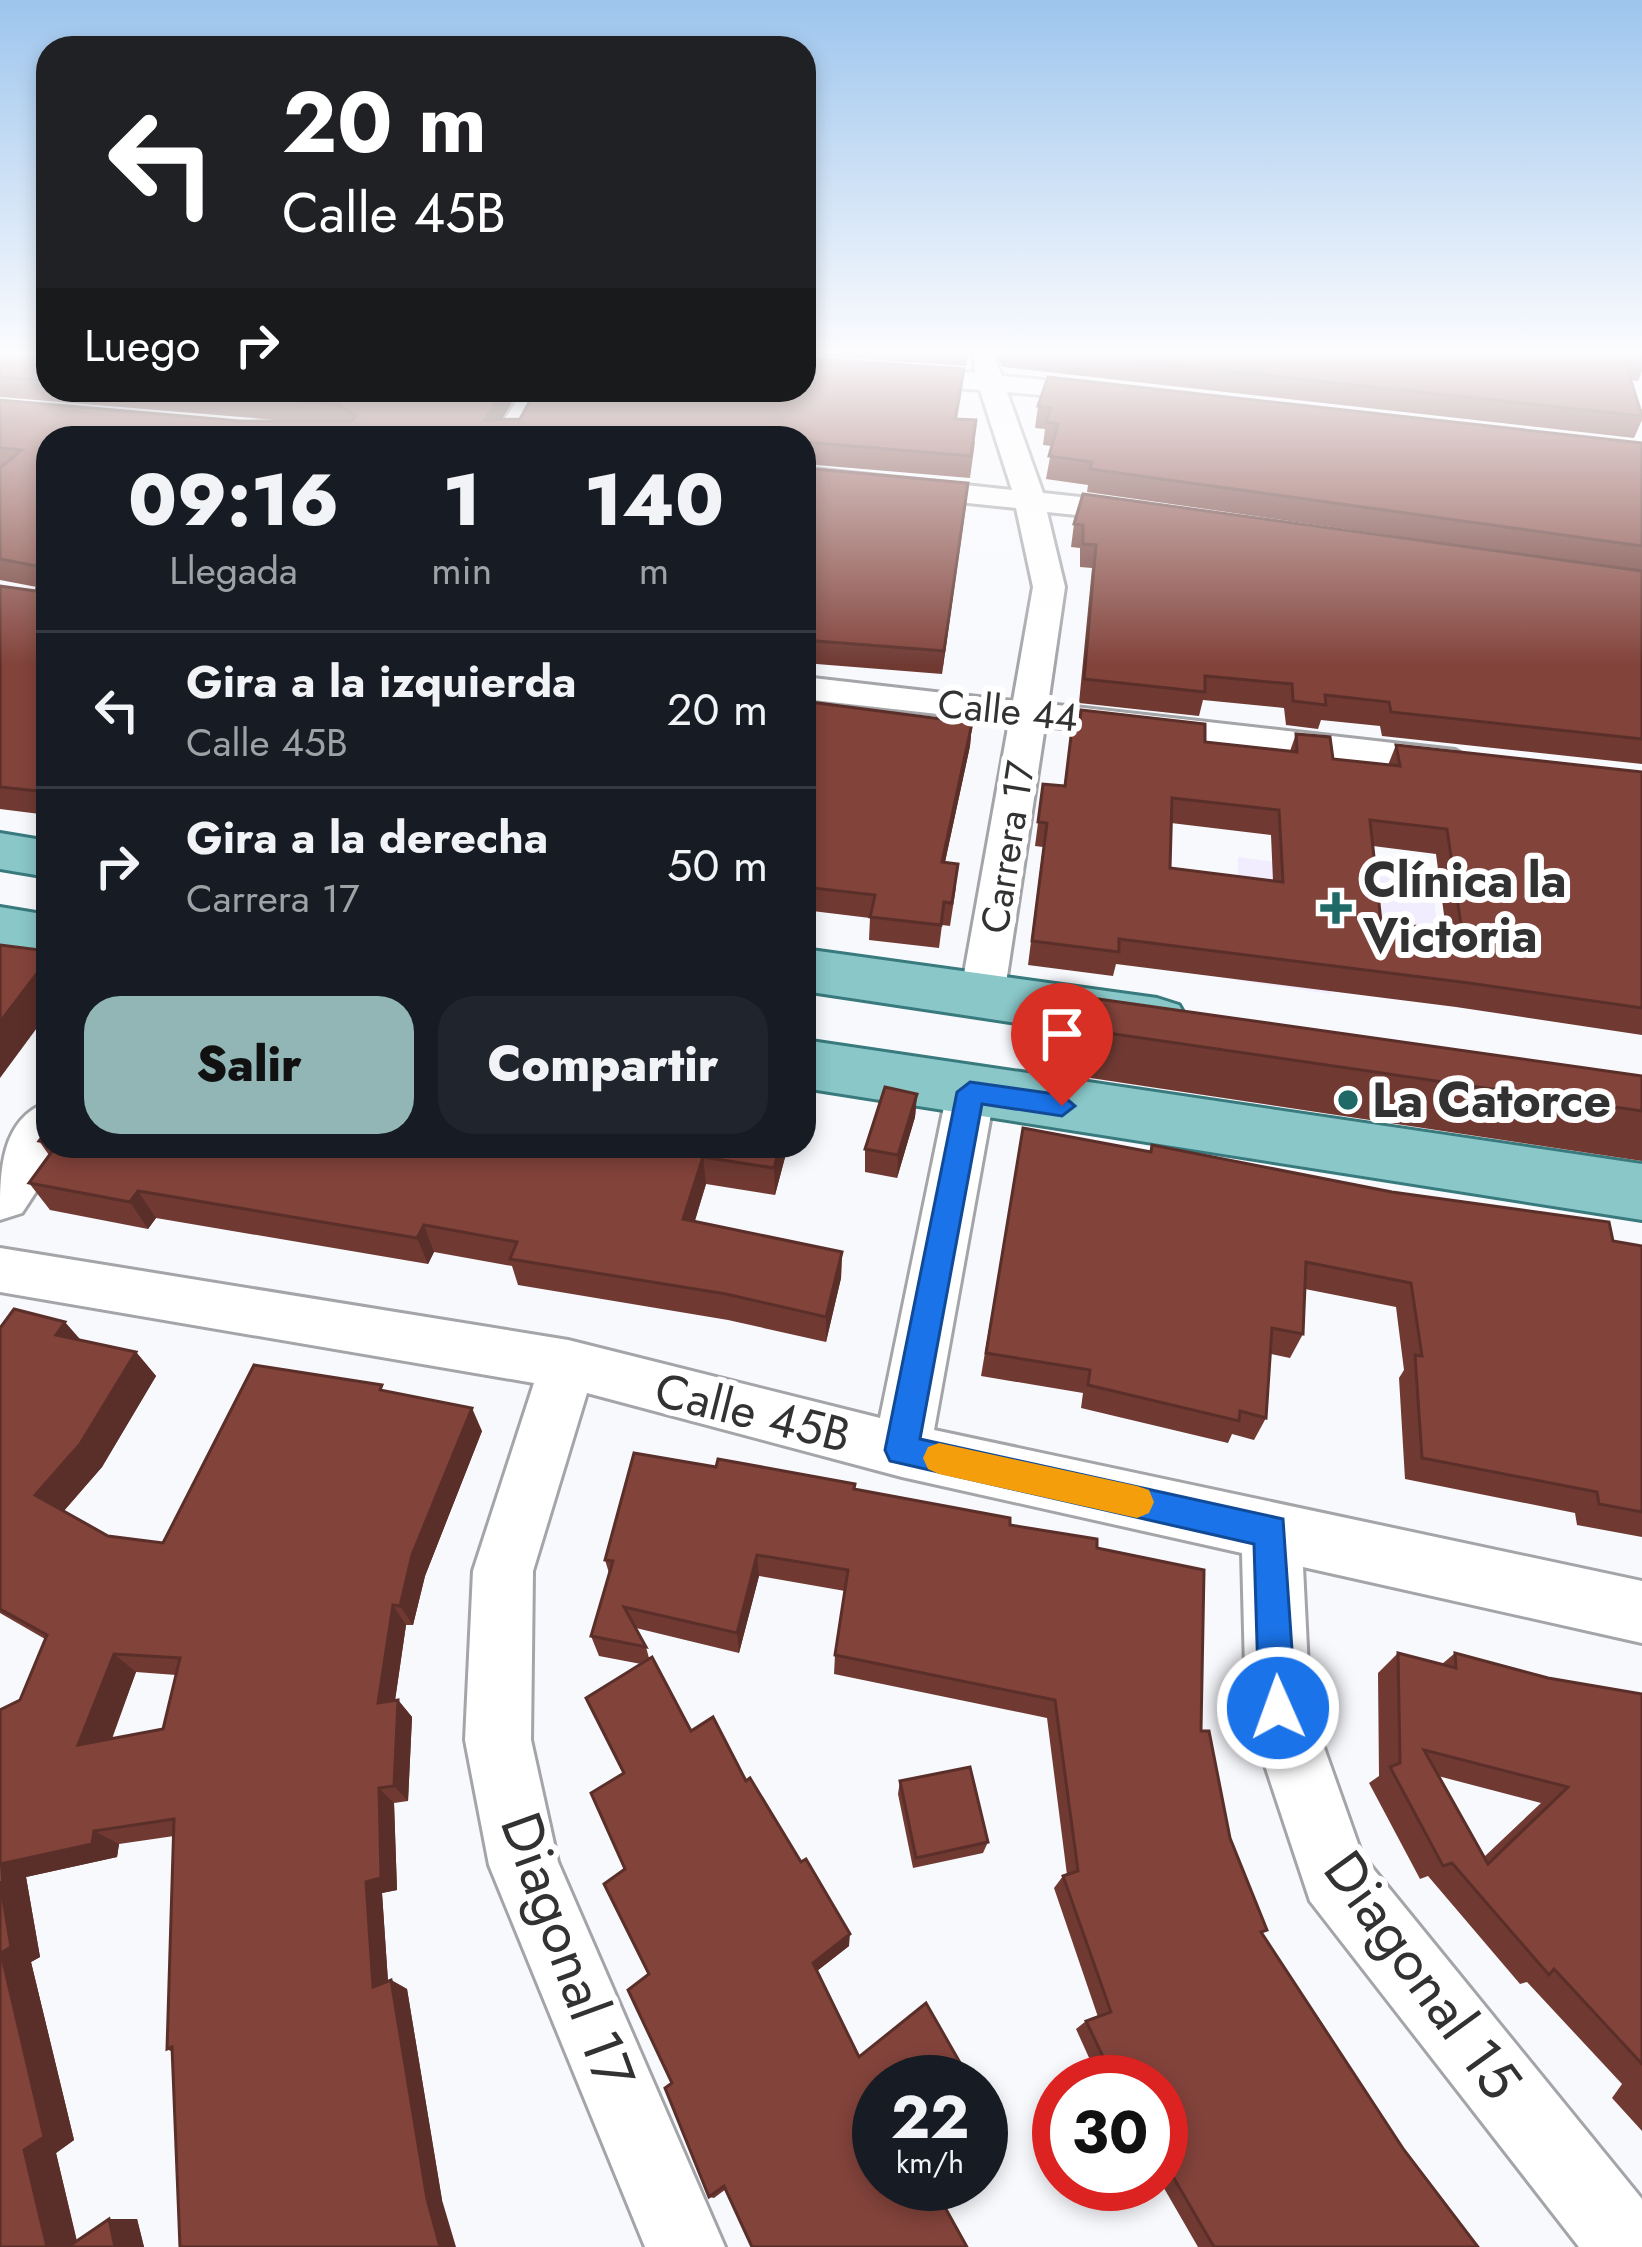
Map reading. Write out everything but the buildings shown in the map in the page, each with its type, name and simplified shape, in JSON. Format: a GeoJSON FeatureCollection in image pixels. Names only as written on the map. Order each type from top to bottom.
{"type":"FeatureCollection","features":[{"type":"Feature","properties":{"kind":"main road"},"geometry":{"type":"LineString","coordinates":[[0,851],[36,857]]}},
{"type":"Feature","properties":{"kind":"main road"},"geometry":{"type":"LineString","coordinates":[[0,927],[36,933]]}},
{"type":"Feature","properties":{"kind":"main road"},"geometry":{"type":"LineString","coordinates":[[816,972],[1214,1030]]}},
{"type":"Feature","properties":{"kind":"main road"},"geometry":{"type":"LineString","coordinates":[[816,1066],[1642,1192]]}},
{"type":"Feature","properties":{"kind":"street","name":"Carrera 17"},"geometry":{"type":"LineString","coordinates":[[982,996],[1049,587],[1016,456]]}},
{"type":"Feature","properties":{"kind":"street"},"geometry":{"type":"LineString","coordinates":[[816,478],[1029,496],[1170,516]]}},
{"type":"Feature","properties":{"kind":"street","name":"Calle 44"},"geometry":{"type":"LineString","coordinates":[[816,689],[1481,764]]}},
{"type":"Feature","properties":{"kind":"street"},"geometry":{"type":"LineString","coordinates":[[902,1450],[970,1092]]}},
{"type":"Feature","properties":{"kind":"street"},"geometry":{"type":"LineString","coordinates":[[0,1195],[36,1142]]}},
{"type":"Feature","properties":{"kind":"street","name":"Calle 45B"},"geometry":{"type":"LineString","coordinates":[[0,1270],[568,1364],[902,1450],[1642,1612]]}},
{"type":"Feature","properties":{"kind":"street","name":"Diagonal 17"},"geometry":{"type":"LineString","coordinates":[[568,1364],[503,1571],[498,1740],[524,1865],[686,2247]]}},
{"type":"Feature","properties":{"kind":"street","name":"Diagonal 15"},"geometry":{"type":"LineString","coordinates":[[1271,1531],[1278,1708],[1335,1876],[1629,2247]]}},
{"type":"Feature","properties":{"kind":"shaded area","name":"Clínica la Victoria"},"geometry":{"type":"Polygon","coordinates":[[[1238,857],[1432,883],[1440,949],[1329,935],[1331,994],[1235,980],[1238,857]]]}},
{"type":"Feature","properties":{"kind":"slow traffic"},"geometry":{"type":"LineString","coordinates":[[939,1458],[1137,1502]]}},
{"type":"Feature","properties":{"kind":"place","name":"Clínica la Victoria"},"geometry":{"type":"Point","coordinates":[1336,908]}},
{"type":"Feature","properties":{"kind":"place","name":"La Catorce"},"geometry":{"type":"Point","coordinates":[1348,1100]}},
{"type":"Feature","properties":{"kind":"route"},"geometry":{"type":"LineString","coordinates":[[1062,1106],[970,1092],[902,1450],[1271,1531],[1278,1708]]}}]}
